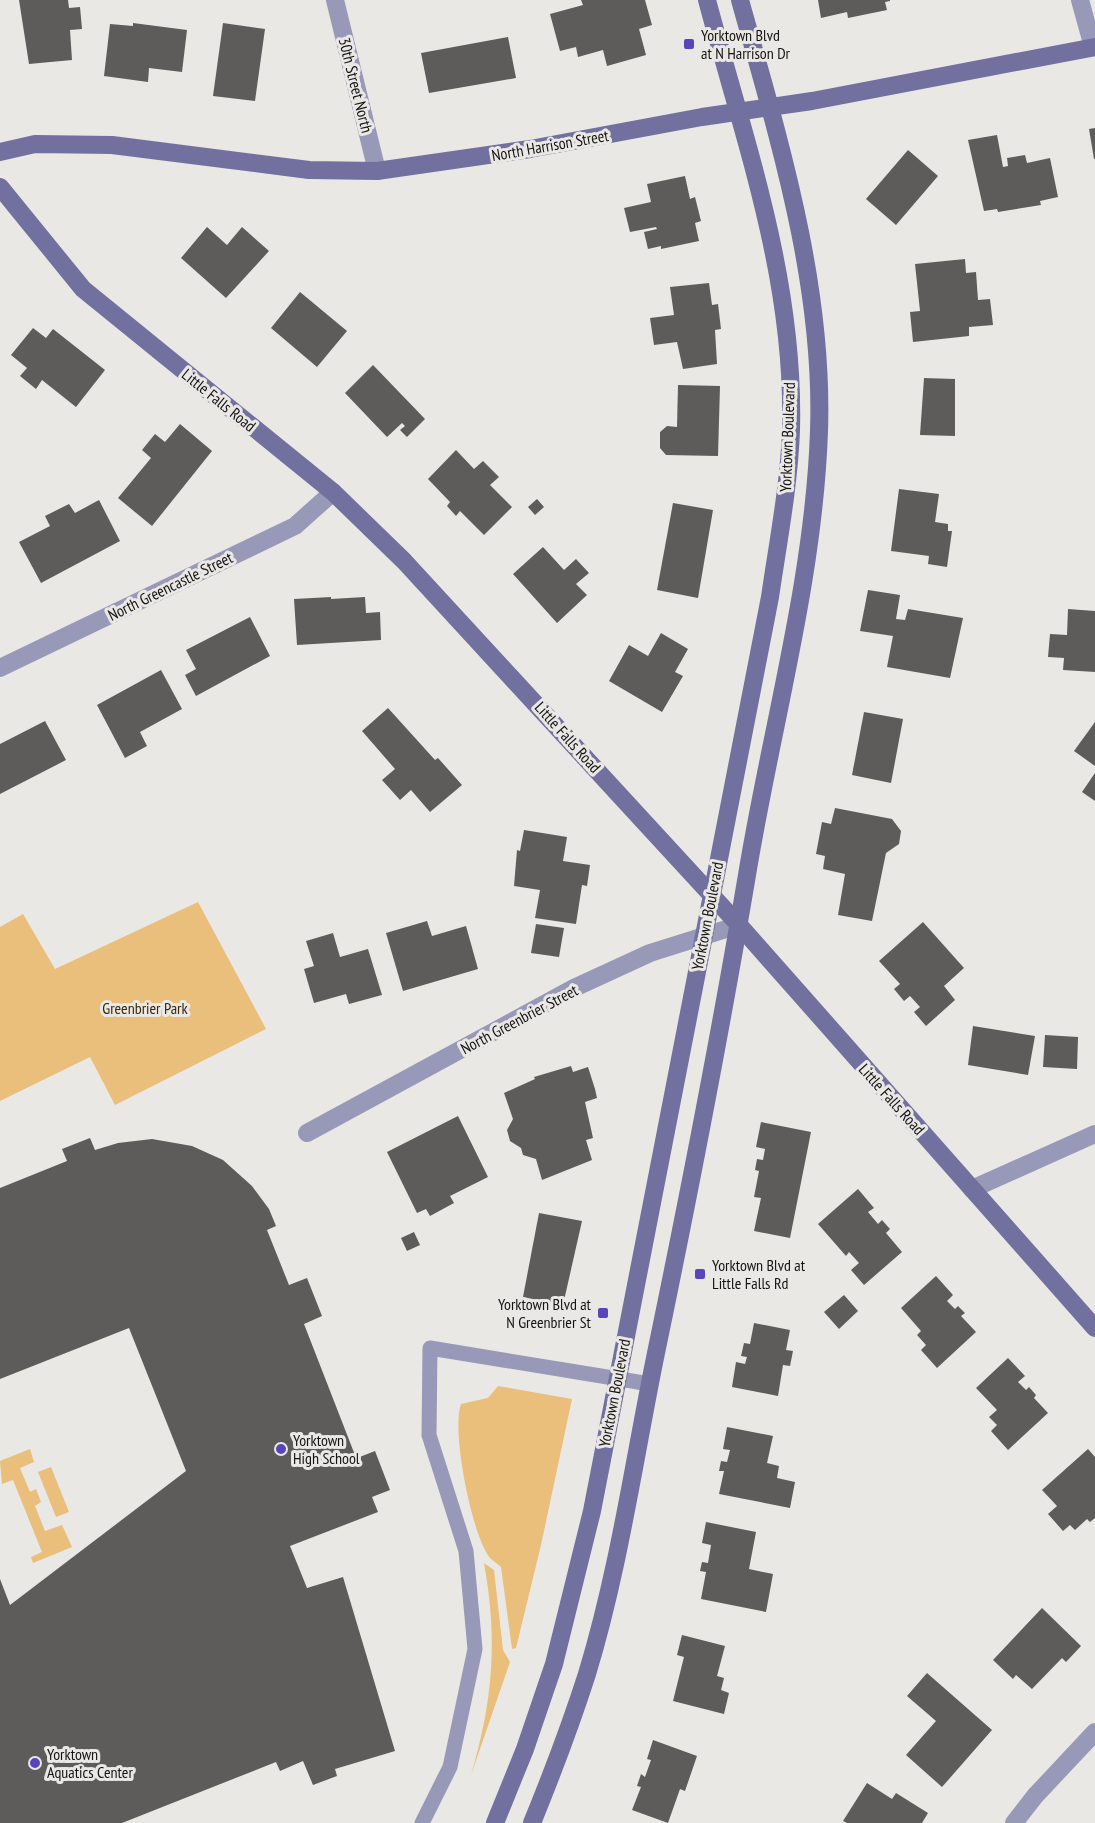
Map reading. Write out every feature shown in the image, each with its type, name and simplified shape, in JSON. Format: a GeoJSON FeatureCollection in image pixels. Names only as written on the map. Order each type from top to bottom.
{"type":"FeatureCollection","features":[{"type":"Feature","properties":{"kind":"street","name":"30th Street North"},"geometry":{"type":"LineString","coordinates":[[334,0],[377,171]]}},
{"type":"Feature","properties":{"kind":"street","name":"Yorktown Boulevard"},"geometry":{"type":"LineString","coordinates":[[495,1823],[532,1728],[574,1592],[592,1510],[770,597],[785,496],[791,430],[784,305],[772,235],[707,0]]}},
{"type":"Feature","properties":{"kind":"street","name":"Yorktown Boulevard"},"geometry":{"type":"LineString","coordinates":[[532,1823],[587,1674],[625,1518],[711,1081],[799,601],[813,500],[819,430],[812,302],[783,149],[741,0]]}},
{"type":"Feature","properties":{"kind":"street"},"geometry":{"type":"LineString","coordinates":[[1080,0],[1094,47]]}},
{"type":"Feature","properties":{"kind":"street","name":"North Harrison Street"},"geometry":{"type":"LineString","coordinates":[[0,152],[35,144],[112,145],[309,170],[377,171],[530,149],[1094,47]]}},
{"type":"Feature","properties":{"kind":"street","name":"Little Falls Road"},"geometry":{"type":"LineString","coordinates":[[0,187],[83,289],[333,492],[404,561],[475,635],[712,895],[1095,1328]]}},
{"type":"Feature","properties":{"kind":"street","name":"North Greencastle Street"},"geometry":{"type":"LineString","coordinates":[[0,668],[295,526],[333,492]]}},
{"type":"Feature","properties":{"kind":"street","name":"North Greenbrier Street"},"geometry":{"type":"LineString","coordinates":[[307,1133],[574,988],[650,953],[739,925]]}},
{"type":"Feature","properties":{"kind":"street"},"geometry":{"type":"LineString","coordinates":[[972,1189],[1095,1134]]}},
{"type":"Feature","properties":{"kind":"street"},"geometry":{"type":"LineString","coordinates":[[1014,1823],[1035,1796],[1095,1732]]}},
{"type":"Feature","properties":{"kind":"lane"},"geometry":{"type":"LineString","coordinates":[[422,1823],[450,1767],[475,1649],[466,1551],[429,1435],[430,1348],[650,1384]]}},
{"type":"Feature","properties":{"kind":"green space","name":"Greenbrier Park"},"geometry":{"type":"Polygon","coordinates":[[[198,902],[266,1029],[115,1105],[90,1057],[0,1101],[0,927],[23,914],[55,969],[198,902]]]}},
{"type":"Feature","properties":{"kind":"green space"},"geometry":{"type":"Polygon","coordinates":[[[498,1386],[572,1399],[541,1545],[516,1648],[512,1649],[501,1567],[490,1558],[476,1528],[465,1483],[459,1436],[461,1404],[488,1398],[498,1386]]]}},
{"type":"Feature","properties":{"kind":"green space"},"geometry":{"type":"Polygon","coordinates":[[[30,1449],[34,1462],[20,1468],[30,1492],[36,1489],[41,1502],[35,1506],[45,1531],[62,1525],[72,1547],[33,1563],[31,1557],[42,1552],[13,1480],[2,1484],[0,1461],[30,1449]]]}},
{"type":"Feature","properties":{"kind":"green space"},"geometry":{"type":"Polygon","coordinates":[[[51,1467],[69,1512],[56,1517],[38,1472],[51,1467]]]}},
{"type":"Feature","properties":{"kind":"green space"},"geometry":{"type":"Polygon","coordinates":[[[484,1563],[494,1570],[503,1650],[510,1662],[471,1775],[484,1721],[491,1670],[491,1618],[484,1563]]]}},
{"type":"Feature","properties":{"kind":"building"},"geometry":{"type":"Polygon","coordinates":[[[19,0],[68,0],[69,8],[80,7],[82,29],[70,30],[72,60],[29,64],[19,0]]]}},
{"type":"Feature","properties":{"kind":"building"},"geometry":{"type":"Polygon","coordinates":[[[581,0],[645,0],[652,25],[639,29],[646,55],[607,66],[603,50],[578,57],[576,47],[560,51],[550,14],[583,5],[581,0]]]}},
{"type":"Feature","properties":{"kind":"building"},"geometry":{"type":"Polygon","coordinates":[[[818,0],[890,1],[885,2],[887,10],[848,18],[847,12],[821,18],[818,0]]]}},
{"type":"Feature","properties":{"kind":"building"},"geometry":{"type":"Polygon","coordinates":[[[133,23],[187,30],[182,72],[149,68],[148,82],[104,76],[110,24],[133,26],[133,23]]]}},
{"type":"Feature","properties":{"kind":"building"},"geometry":{"type":"Polygon","coordinates":[[[223,23],[265,29],[255,101],[213,96],[223,23]]]}},
{"type":"Feature","properties":{"kind":"building"},"geometry":{"type":"Polygon","coordinates":[[[508,37],[516,78],[429,93],[421,53],[508,37]]]}},
{"type":"Feature","properties":{"kind":"building"},"geometry":{"type":"Polygon","coordinates":[[[1095,128],[1095,159],[1094,159],[1089,129],[1095,128]]]}},
{"type":"Feature","properties":{"kind":"building"},"geometry":{"type":"Polygon","coordinates":[[[997,135],[1003,167],[1008,166],[1007,158],[1025,155],[1027,163],[1050,158],[1058,197],[1040,201],[1041,205],[998,212],[997,209],[984,211],[968,140],[997,135]]]}},
{"type":"Feature","properties":{"kind":"building"},"geometry":{"type":"Polygon","coordinates":[[[908,150],[938,176],[896,225],[866,199],[908,150]]]}},
{"type":"Feature","properties":{"kind":"building"},"geometry":{"type":"Polygon","coordinates":[[[685,176],[690,199],[695,197],[701,221],[695,223],[699,241],[661,249],[661,246],[648,249],[644,232],[657,229],[656,227],[630,232],[624,208],[651,202],[647,184],[685,176]]]}},
{"type":"Feature","properties":{"kind":"building"},"geometry":{"type":"Polygon","coordinates":[[[207,227],[227,245],[242,227],[269,251],[226,298],[181,258],[207,227]]]}},
{"type":"Feature","properties":{"kind":"building"},"geometry":{"type":"Polygon","coordinates":[[[965,259],[966,273],[976,272],[978,300],[990,299],[993,325],[969,327],[969,336],[913,342],[910,312],[920,311],[915,264],[965,259]]]}},
{"type":"Feature","properties":{"kind":"building"},"geometry":{"type":"Polygon","coordinates":[[[709,283],[712,305],[718,304],[721,329],[715,330],[717,364],[683,369],[677,342],[654,345],[650,318],[674,315],[670,287],[709,283]]]}},
{"type":"Feature","properties":{"kind":"building"},"geometry":{"type":"Polygon","coordinates":[[[300,292],[347,331],[317,367],[271,328],[300,292]]]}},
{"type":"Feature","properties":{"kind":"building"},"geometry":{"type":"Polygon","coordinates":[[[33,328],[46,338],[53,329],[105,370],[76,407],[42,380],[36,389],[20,376],[27,368],[11,355],[33,328]]]}},
{"type":"Feature","properties":{"kind":"building"},"geometry":{"type":"Polygon","coordinates":[[[373,365],[425,419],[407,437],[400,430],[405,426],[402,423],[387,437],[345,393],[373,365]]]}},
{"type":"Feature","properties":{"kind":"building"},"geometry":{"type":"Polygon","coordinates":[[[924,378],[955,379],[955,436],[920,435],[924,378]]]}},
{"type":"Feature","properties":{"kind":"building"},"geometry":{"type":"Polygon","coordinates":[[[678,385],[720,386],[718,456],[666,455],[660,448],[660,432],[667,426],[677,427],[678,385]]]}},
{"type":"Feature","properties":{"kind":"building"},"geometry":{"type":"Polygon","coordinates":[[[180,424],[212,451],[152,526],[118,498],[151,458],[142,450],[155,434],[165,442],[180,424]]]}},
{"type":"Feature","properties":{"kind":"building"},"geometry":{"type":"Polygon","coordinates":[[[456,450],[474,469],[483,461],[499,477],[490,485],[512,507],[484,535],[460,511],[456,516],[447,506],[450,502],[428,479],[456,450]]]}},
{"type":"Feature","properties":{"kind":"building"},"geometry":{"type":"Polygon","coordinates":[[[899,489],[939,494],[935,522],[948,524],[948,531],[952,531],[947,567],[928,564],[929,556],[891,551],[899,489]]]}},
{"type":"Feature","properties":{"kind":"building"},"geometry":{"type":"Polygon","coordinates":[[[537,499],[544,507],[535,515],[528,507],[537,499]]]}},
{"type":"Feature","properties":{"kind":"building"},"geometry":{"type":"Polygon","coordinates":[[[99,500],[120,541],[41,583],[19,542],[50,526],[45,516],[69,504],[75,513],[99,500]]]}},
{"type":"Feature","properties":{"kind":"building"},"geometry":{"type":"Polygon","coordinates":[[[673,503],[713,510],[698,598],[657,590],[673,503]]]}},
{"type":"Feature","properties":{"kind":"building"},"geometry":{"type":"Polygon","coordinates":[[[543,547],[564,570],[576,559],[589,573],[576,584],[587,595],[557,623],[513,574],[543,547]]]}},
{"type":"Feature","properties":{"kind":"building"},"geometry":{"type":"Polygon","coordinates":[[[868,590],[900,595],[896,619],[905,620],[908,609],[963,618],[950,678],[887,667],[893,636],[860,631],[868,590]]]}},
{"type":"Feature","properties":{"kind":"building"},"geometry":{"type":"Polygon","coordinates":[[[331,597],[331,599],[365,597],[366,613],[380,612],[381,640],[297,645],[294,599],[331,597]]]}},
{"type":"Feature","properties":{"kind":"building"},"geometry":{"type":"Polygon","coordinates":[[[1068,609],[1095,611],[1095,672],[1063,670],[1064,658],[1048,657],[1050,634],[1067,635],[1068,609]]]}},
{"type":"Feature","properties":{"kind":"building"},"geometry":{"type":"Polygon","coordinates":[[[250,617],[270,656],[196,696],[185,675],[196,669],[186,650],[250,617]]]}},
{"type":"Feature","properties":{"kind":"building"},"geometry":{"type":"Polygon","coordinates":[[[661,633],[688,649],[675,672],[683,676],[662,712],[609,681],[629,645],[648,656],[661,633]]]}},
{"type":"Feature","properties":{"kind":"building"},"geometry":{"type":"Polygon","coordinates":[[[161,670],[182,709],[140,732],[147,746],[125,758],[97,705],[161,670]]]}},
{"type":"Feature","properties":{"kind":"building"},"geometry":{"type":"Polygon","coordinates":[[[388,708],[435,760],[438,758],[462,785],[430,812],[411,790],[400,800],[382,780],[395,769],[362,731],[388,708]]]}},
{"type":"Feature","properties":{"kind":"building"},"geometry":{"type":"Polygon","coordinates":[[[864,712],[903,719],[891,783],[852,775],[864,712]]]}},
{"type":"Feature","properties":{"kind":"building"},"geometry":{"type":"Polygon","coordinates":[[[45,721],[66,760],[0,794],[0,744],[45,721]]]}},
{"type":"Feature","properties":{"kind":"building"},"geometry":{"type":"Polygon","coordinates":[[[1095,722],[1095,766],[1074,751],[1095,722]]]}},
{"type":"Feature","properties":{"kind":"building"},"geometry":{"type":"Polygon","coordinates":[[[1095,773],[1095,801],[1082,792],[1095,773]]]}},
{"type":"Feature","properties":{"kind":"building"},"geometry":{"type":"Polygon","coordinates":[[[835,808],[892,819],[901,831],[899,844],[886,853],[872,921],[838,915],[845,874],[823,869],[825,856],[816,854],[822,822],[831,824],[835,808]]]}},
{"type":"Feature","properties":{"kind":"building"},"geometry":{"type":"Polygon","coordinates":[[[524,830],[567,837],[563,861],[590,865],[587,886],[582,885],[576,924],[535,918],[540,890],[514,886],[517,850],[520,851],[524,830]]]}},
{"type":"Feature","properties":{"kind":"building"},"geometry":{"type":"Polygon","coordinates":[[[427,921],[432,936],[466,926],[478,969],[403,991],[386,933],[427,921]]]}},
{"type":"Feature","properties":{"kind":"building"},"geometry":{"type":"Polygon","coordinates":[[[923,922],[964,968],[944,986],[955,1000],[926,1026],[914,1012],[920,1007],[910,996],[904,1001],[894,989],[900,984],[879,961],[923,922]]]}},
{"type":"Feature","properties":{"kind":"building"},"geometry":{"type":"Polygon","coordinates":[[[536,924],[564,928],[559,957],[531,953],[536,924]]]}},
{"type":"Feature","properties":{"kind":"building"},"geometry":{"type":"Polygon","coordinates":[[[333,933],[340,957],[368,949],[382,995],[349,1004],[346,994],[314,1003],[304,969],[314,966],[306,941],[333,933]]]}},
{"type":"Feature","properties":{"kind":"building"},"geometry":{"type":"Polygon","coordinates":[[[973,1026],[1035,1036],[1028,1075],[968,1065],[973,1026]]]}},
{"type":"Feature","properties":{"kind":"building"},"geometry":{"type":"Polygon","coordinates":[[[1045,1035],[1078,1037],[1077,1069],[1043,1067],[1045,1035]]]}},
{"type":"Feature","properties":{"kind":"building"},"geometry":{"type":"Polygon","coordinates":[[[571,1066],[573,1072],[588,1067],[595,1089],[597,1098],[585,1102],[593,1138],[586,1140],[592,1160],[542,1180],[536,1159],[523,1155],[521,1148],[510,1141],[507,1130],[513,1119],[504,1093],[535,1079],[534,1077],[571,1066]]]}},
{"type":"Feature","properties":{"kind":"building"},"geometry":{"type":"Polygon","coordinates":[[[458,1116],[488,1177],[450,1196],[454,1203],[430,1216],[426,1209],[417,1213],[387,1152],[458,1116]]]}},
{"type":"Feature","properties":{"kind":"building"},"geometry":{"type":"Polygon","coordinates":[[[761,1122],[811,1132],[790,1238],[754,1231],[761,1198],[754,1197],[759,1171],[755,1170],[757,1159],[763,1160],[765,1149],[756,1147],[761,1122]]]}},
{"type":"Feature","properties":{"kind":"building","name":"Yorktown High School"},"geometry":{"type":"Polygon","coordinates":[[[90,1138],[95,1150],[118,1143],[152,1139],[192,1146],[223,1160],[252,1186],[269,1209],[276,1226],[267,1230],[289,1285],[307,1278],[322,1316],[304,1324],[353,1450],[357,1458],[375,1451],[390,1490],[372,1497],[378,1512],[290,1546],[307,1588],[343,1577],[395,1751],[335,1769],[337,1776],[313,1785],[303,1761],[280,1771],[276,1762],[122,1823],[0,1823],[0,1579],[10,1605],[186,1471],[129,1328],[0,1379],[0,1188],[67,1161],[62,1149],[90,1138]]]}},
{"type":"Feature","properties":{"kind":"building"},"geometry":{"type":"Polygon","coordinates":[[[858,1189],[874,1208],[868,1212],[878,1224],[882,1220],[890,1229],[886,1233],[902,1252],[864,1285],[851,1270],[859,1263],[849,1252],[846,1256],[818,1224],[858,1189]]]}},
{"type":"Feature","properties":{"kind":"building"},"geometry":{"type":"Polygon","coordinates":[[[539,1213],[582,1221],[563,1305],[523,1297],[539,1213]]]}},
{"type":"Feature","properties":{"kind":"building"},"geometry":{"type":"Polygon","coordinates":[[[414,1232],[420,1245],[407,1251],[401,1238],[414,1232]]]}},
{"type":"Feature","properties":{"kind":"building"},"geometry":{"type":"Polygon","coordinates":[[[936,1276],[953,1295],[947,1301],[955,1309],[958,1306],[965,1313],[961,1316],[976,1332],[937,1368],[921,1350],[926,1345],[917,1335],[921,1331],[901,1308],[936,1276]]]}},
{"type":"Feature","properties":{"kind":"building"},"geometry":{"type":"Polygon","coordinates":[[[844,1295],[858,1311],[839,1329],[824,1312],[844,1295]]]}},
{"type":"Feature","properties":{"kind":"building"},"geometry":{"type":"Polygon","coordinates":[[[754,1323],[790,1330],[786,1350],[793,1351],[790,1366],[783,1365],[778,1396],[732,1387],[736,1362],[745,1364],[747,1357],[741,1356],[744,1343],[750,1344],[754,1323]]]}},
{"type":"Feature","properties":{"kind":"building"},"geometry":{"type":"Polygon","coordinates":[[[1008,1358],[1025,1376],[1018,1382],[1026,1390],[1029,1387],[1036,1395],[1034,1398],[1048,1413],[1008,1450],[991,1431],[997,1425],[989,1417],[997,1410],[976,1388],[1008,1358]]]}},
{"type":"Feature","properties":{"kind":"building"},"geometry":{"type":"Polygon","coordinates":[[[727,1427],[773,1436],[767,1463],[779,1466],[777,1478],[795,1482],[790,1508],[719,1494],[724,1471],[719,1471],[721,1461],[727,1462],[730,1450],[723,1449],[727,1427]]]}},
{"type":"Feature","properties":{"kind":"building"},"geometry":{"type":"Polygon","coordinates":[[[1088,1449],[1095,1457],[1095,1518],[1090,1522],[1087,1519],[1075,1530],[1070,1525],[1063,1531],[1048,1514],[1057,1506],[1042,1490],[1088,1449]]]}},
{"type":"Feature","properties":{"kind":"building"},"geometry":{"type":"Polygon","coordinates":[[[706,1522],[756,1532],[749,1569],[773,1574],[766,1612],[701,1599],[706,1572],[700,1571],[702,1562],[708,1563],[711,1545],[702,1543],[706,1522]]]}},
{"type":"Feature","properties":{"kind":"building"},"geometry":{"type":"Polygon","coordinates":[[[1042,1608],[1081,1646],[1066,1662],[1062,1658],[1032,1689],[1016,1675],[1013,1679],[993,1660],[1042,1608]]]}},
{"type":"Feature","properties":{"kind":"building"},"geometry":{"type":"Polygon","coordinates":[[[682,1635],[725,1646],[717,1676],[724,1678],[721,1690],[729,1693],[724,1714],[673,1701],[684,1657],[677,1655],[682,1635]]]}},
{"type":"Feature","properties":{"kind":"building"},"geometry":{"type":"Polygon","coordinates":[[[927,1673],[992,1730],[942,1787],[906,1755],[936,1721],[907,1696],[927,1673]]]}},
{"type":"Feature","properties":{"kind":"building"},"geometry":{"type":"Polygon","coordinates":[[[653,1740],[697,1756],[685,1791],[680,1789],[668,1823],[632,1810],[641,1787],[637,1786],[641,1774],[645,1777],[651,1760],[647,1759],[653,1740]]]}},
{"type":"Feature","properties":{"kind":"building"},"geometry":{"type":"Polygon","coordinates":[[[867,1783],[892,1799],[896,1793],[928,1813],[922,1823],[847,1823],[843,1821],[867,1783]]]}},
{"type":"Feature","properties":{"kind":"place","name":"Yorktown Blvd at N Harrison Dr"},"geometry":{"type":"Point","coordinates":[689,44]}},
{"type":"Feature","properties":{"kind":"place","name":"Yorktown Blvd at Little Falls Rd"},"geometry":{"type":"Point","coordinates":[700,1274]}},
{"type":"Feature","properties":{"kind":"place","name":"Yorktown Blvd at N Greenbrier St"},"geometry":{"type":"Point","coordinates":[603,1313]}},
{"type":"Feature","properties":{"kind":"place","name":"Yorktown High School"},"geometry":{"type":"Point","coordinates":[281,1449]}},
{"type":"Feature","properties":{"kind":"place","name":"Yorktown Aquatics Center"},"geometry":{"type":"Point","coordinates":[35,1763]}}]}
